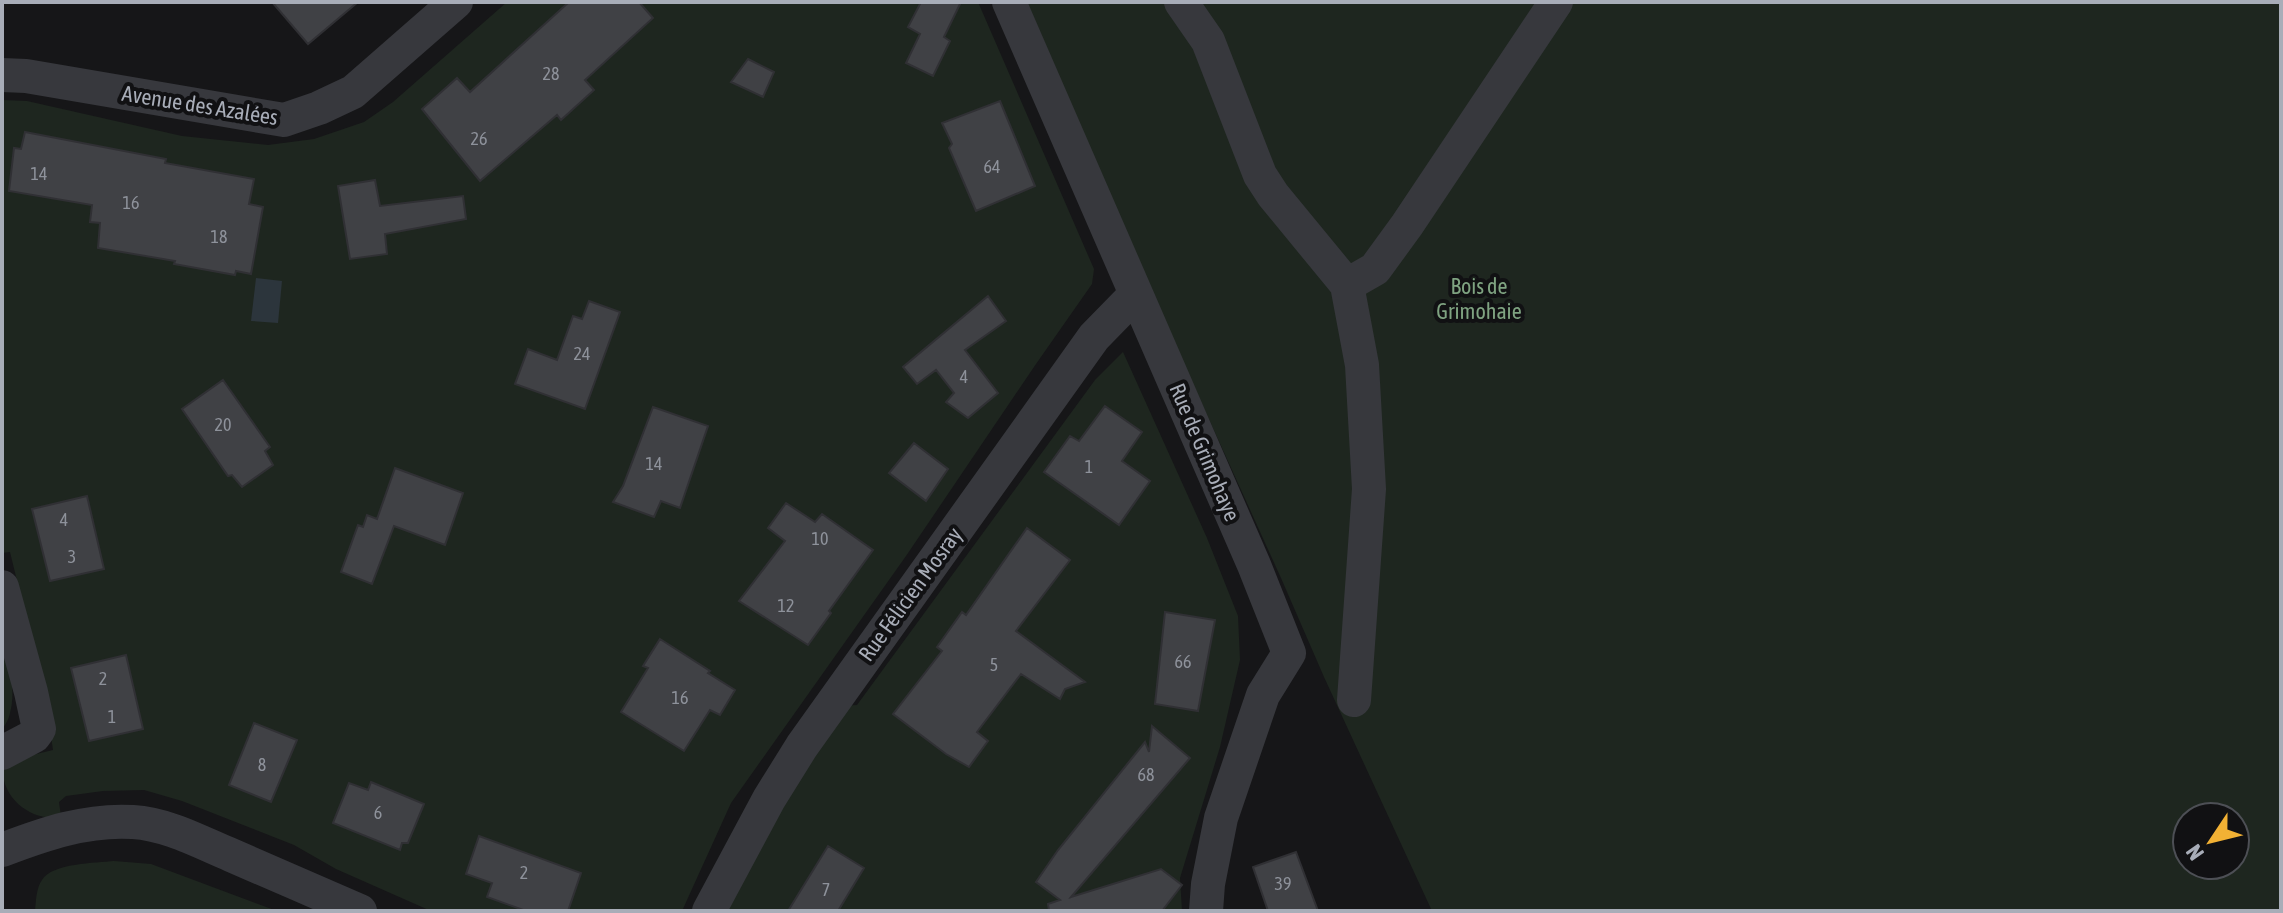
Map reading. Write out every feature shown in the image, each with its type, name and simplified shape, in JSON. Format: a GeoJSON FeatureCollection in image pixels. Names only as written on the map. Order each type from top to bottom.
{"type":"FeatureCollection","features":[{"type":"Feature","properties":{"kind":"street","name":"Avenue des Azalées"},"geometry":{"type":"LineString","coordinates":[[2,75],[26,76],[284,120],[353,92],[456,2]]}},
{"type":"Feature","properties":{"kind":"street","name":"Rue de Grimohaye"},"geometry":{"type":"LineString","coordinates":[[1009,2],[1254,565],[1289,653],[1263,695],[1221,818],[1206,911]]}},
{"type":"Feature","properties":{"kind":"street"},"geometry":{"type":"LineString","coordinates":[[1181,2],[1208,41],[1260,175],[1347,285],[1362,365],[1369,489],[1354,700]]}},
{"type":"Feature","properties":{"kind":"street"},"geometry":{"type":"LineString","coordinates":[[1347,285],[1375,269],[1556,2]]}},
{"type":"Feature","properties":{"kind":"street","name":"Rue Félicien Mosray"},"geometry":{"type":"LineString","coordinates":[[709,911],[769,799],[802,746],[1094,337],[1136,294]]}},
{"type":"Feature","properties":{"kind":"street"},"geometry":{"type":"LineString","coordinates":[[2,587],[39,729],[34,736],[2,753]]}},
{"type":"Feature","properties":{"kind":"street"},"geometry":{"type":"LineString","coordinates":[[2,850],[49,832],[81,825],[152,824],[360,911]]}},
{"type":"Feature","properties":{"kind":"green space"},"geometry":{"type":"Polygon","coordinates":[[[507,2],[978,2],[1094,269],[1092,284],[906,556],[731,803],[682,911],[431,911],[336,869],[294,845],[182,801],[144,790],[66,796],[59,802],[61,817],[39,816],[29,811],[12,798],[3,778],[3,766],[20,758],[53,750],[45,695],[10,552],[2,553],[2,100],[27,101],[182,136],[268,145],[314,139],[364,122],[393,102],[507,2]]]}},
{"type":"Feature","properties":{"kind":"green space","name":"Bois de Grimohaie"},"geometry":{"type":"Polygon","coordinates":[[[1027,2],[2281,2],[2281,911],[1432,911],[1159,309],[1027,2]]]}},
{"type":"Feature","properties":{"kind":"green space"},"geometry":{"type":"Polygon","coordinates":[[[1123,352],[1207,538],[1238,616],[1240,660],[1220,747],[1180,878],[1182,911],[691,911],[705,886],[839,706],[857,705],[1095,380],[1123,352]]]}},
{"type":"Feature","properties":{"kind":"green space"},"geometry":{"type":"Polygon","coordinates":[[[2,642],[10,668],[12,704],[2,730],[2,642]]]}},
{"type":"Feature","properties":{"kind":"green space"},"geometry":{"type":"Polygon","coordinates":[[[114,861],[151,864],[277,911],[35,911],[39,887],[47,874],[75,865],[114,861]]]}},
{"type":"Feature","properties":{"kind":"shaded area"},"geometry":{"type":"Polygon","coordinates":[[[256,278],[282,281],[278,323],[251,321],[256,278]]]}},
{"type":"Feature","properties":{"kind":"building"},"geometry":{"type":"Polygon","coordinates":[[[272,2],[358,2],[308,44],[272,2]]]}},
{"type":"Feature","properties":{"kind":"building"},"geometry":{"type":"Polygon","coordinates":[[[569,2],[639,2],[653,18],[585,80],[594,90],[561,120],[557,115],[480,181],[422,109],[457,78],[470,92],[569,2]]]}},
{"type":"Feature","properties":{"kind":"building"},"geometry":{"type":"Polygon","coordinates":[[[921,2],[961,2],[944,37],[950,41],[933,76],[906,63],[920,34],[908,27],[921,2]]]}},
{"type":"Feature","properties":{"kind":"building"},"geometry":{"type":"Polygon","coordinates":[[[748,59],[774,72],[763,97],[731,82],[748,59]]]}},
{"type":"Feature","properties":{"kind":"building"},"geometry":{"type":"Polygon","coordinates":[[[1000,101],[1035,186],[976,211],[949,148],[952,144],[942,123],[1000,101]]]}},
{"type":"Feature","properties":{"kind":"building"},"geometry":{"type":"Polygon","coordinates":[[[25,132],[254,179],[249,204],[263,207],[251,274],[236,271],[235,275],[98,248],[100,223],[90,222],[92,205],[9,191],[14,148],[21,149],[25,132]]]}},
{"type":"Feature","properties":{"kind":"building"},"geometry":{"type":"Polygon","coordinates":[[[375,180],[380,206],[463,196],[466,219],[385,234],[387,254],[350,259],[338,186],[375,180]]]}},
{"type":"Feature","properties":{"kind":"building"},"geometry":{"type":"Polygon","coordinates":[[[988,296],[1006,321],[965,350],[998,393],[968,418],[946,402],[954,393],[936,370],[917,384],[903,367],[988,296]]]}},
{"type":"Feature","properties":{"kind":"building"},"geometry":{"type":"Polygon","coordinates":[[[589,301],[620,312],[585,409],[515,384],[528,349],[557,360],[573,316],[582,319],[589,301]]]}},
{"type":"Feature","properties":{"kind":"building"},"geometry":{"type":"Polygon","coordinates":[[[223,380],[270,447],[265,451],[273,465],[242,487],[232,475],[228,476],[182,409],[223,380]]]}},
{"type":"Feature","properties":{"kind":"building"},"geometry":{"type":"Polygon","coordinates":[[[1105,406],[1142,432],[1122,461],[1150,481],[1119,525],[1044,472],[1070,436],[1079,441],[1105,406]]]}},
{"type":"Feature","properties":{"kind":"building"},"geometry":{"type":"Polygon","coordinates":[[[653,407],[708,426],[680,508],[661,501],[654,517],[613,502],[623,486],[653,407]]]}},
{"type":"Feature","properties":{"kind":"building"},"geometry":{"type":"Polygon","coordinates":[[[914,443],[948,469],[926,501],[889,473],[914,443]]]}},
{"type":"Feature","properties":{"kind":"building"},"geometry":{"type":"Polygon","coordinates":[[[395,468],[463,493],[445,545],[394,526],[372,584],[341,572],[358,525],[363,527],[367,515],[377,519],[395,468]]]}},
{"type":"Feature","properties":{"kind":"building"},"geometry":{"type":"Polygon","coordinates":[[[87,496],[104,569],[50,581],[32,509],[87,496]]]}},
{"type":"Feature","properties":{"kind":"building"},"geometry":{"type":"Polygon","coordinates":[[[786,503],[815,522],[822,514],[873,550],[808,645],[739,601],[785,541],[768,528],[786,503]]]}},
{"type":"Feature","properties":{"kind":"building"},"geometry":{"type":"Polygon","coordinates":[[[1027,528],[1070,560],[1016,631],[1085,682],[1065,689],[1060,699],[1021,674],[977,732],[988,741],[969,767],[946,754],[893,714],[942,651],[937,647],[962,612],[966,615],[1027,528]]]}},
{"type":"Feature","properties":{"kind":"building"},"geometry":{"type":"Polygon","coordinates":[[[1165,612],[1215,620],[1198,711],[1155,704],[1165,612]]]}},
{"type":"Feature","properties":{"kind":"building"},"geometry":{"type":"Polygon","coordinates":[[[660,639],[735,690],[720,715],[710,710],[684,751],[621,712],[648,668],[643,666],[660,639]]]}},
{"type":"Feature","properties":{"kind":"building"},"geometry":{"type":"Polygon","coordinates":[[[126,655],[143,729],[89,741],[71,668],[126,655]]]}},
{"type":"Feature","properties":{"kind":"building"},"geometry":{"type":"Polygon","coordinates":[[[254,723],[297,740],[271,802],[229,785],[254,723]]]}},
{"type":"Feature","properties":{"kind":"building"},"geometry":{"type":"Polygon","coordinates":[[[1152,726],[1190,758],[1071,897],[1161,869],[1182,885],[1162,911],[1049,911],[1048,904],[1060,900],[1036,882],[1145,742],[1149,752],[1152,726]]]}},
{"type":"Feature","properties":{"kind":"building"},"geometry":{"type":"Polygon","coordinates":[[[371,782],[424,804],[408,843],[402,843],[400,850],[333,823],[349,783],[368,790],[371,782]]]}},
{"type":"Feature","properties":{"kind":"building"},"geometry":{"type":"Polygon","coordinates":[[[479,836],[581,873],[568,911],[526,911],[487,897],[492,883],[466,874],[479,836]]]}},
{"type":"Feature","properties":{"kind":"building"},"geometry":{"type":"Polygon","coordinates":[[[828,846],[864,868],[838,911],[788,911],[828,846]]]}},
{"type":"Feature","properties":{"kind":"building"},"geometry":{"type":"Polygon","coordinates":[[[1296,852],[1318,911],[1268,911],[1253,867],[1296,852]]]}}]}
